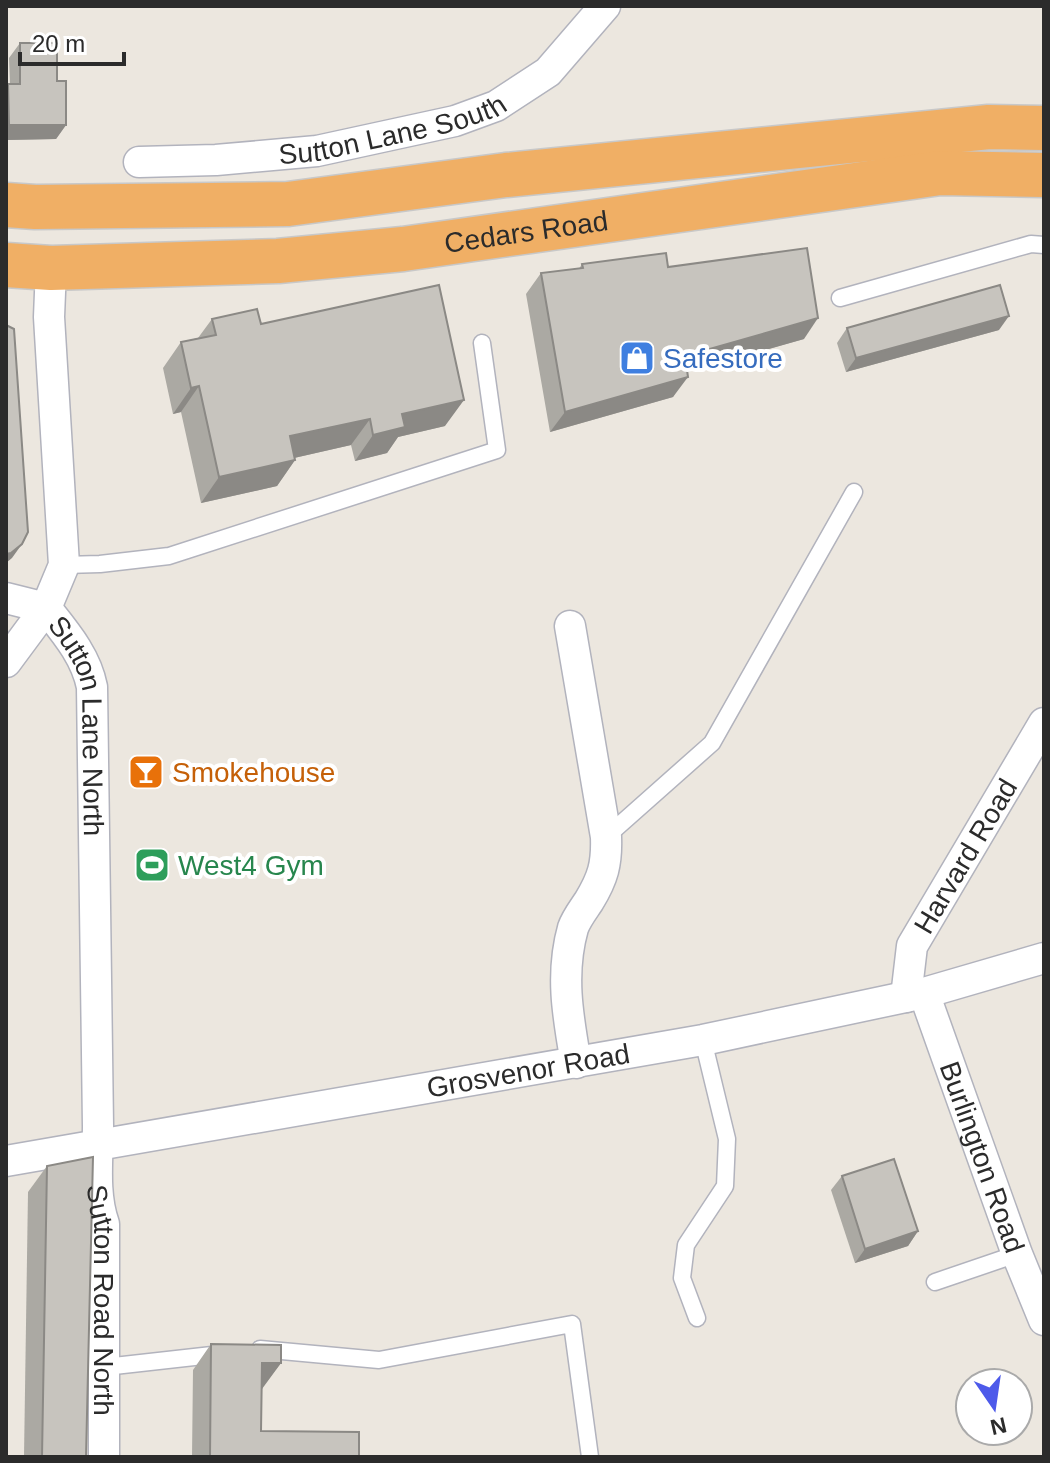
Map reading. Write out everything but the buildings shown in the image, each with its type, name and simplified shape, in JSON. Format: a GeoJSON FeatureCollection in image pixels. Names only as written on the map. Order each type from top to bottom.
{"type":"FeatureCollection","features":[{"type":"Feature","properties":{"kind":"highway","name":"Cedars Road"},"geometry":{"type":"LineString","coordinates":[[6,205],[288,204],[522,173],[989,127],[1044,128]]}},
{"type":"Feature","properties":{"kind":"highway","name":"Cedars Road"},"geometry":{"type":"LineString","coordinates":[[6,265],[51,268],[278,261],[403,249],[940,173],[1044,175]]}},
{"type":"Feature","properties":{"kind":"street","name":"Sutton Lane South"},"geometry":{"type":"LineString","coordinates":[[139,162],[216,160],[317,151],[455,121],[496,106],[548,72],[605,6]]}},
{"type":"Feature","properties":{"kind":"street","name":"Sutton Lane North"},"geometry":{"type":"LineString","coordinates":[[51,268],[49,317],[64,565],[46,608],[80,653],[92,687],[98,1145]]}},
{"type":"Feature","properties":{"kind":"street"},"geometry":{"type":"LineString","coordinates":[[6,598],[46,608],[6,662]]}},
{"type":"Feature","properties":{"kind":"street"},"geometry":{"type":"LineString","coordinates":[[570,626],[606,837],[607,863],[597,888],[574,925],[564,974],[576,1063]]}},
{"type":"Feature","properties":{"kind":"street","name":"Harvard Road"},"geometry":{"type":"LineString","coordinates":[[915,995],[912,946],[1044,723]]}},
{"type":"Feature","properties":{"kind":"street","name":"Grosvenor Road"},"geometry":{"type":"LineString","coordinates":[[6,1161],[703,1040],[915,995],[1044,958]]}},
{"type":"Feature","properties":{"kind":"street","name":"Burlington Road"},"geometry":{"type":"LineString","coordinates":[[915,995],[1044,1320]]}},
{"type":"Feature","properties":{"kind":"street","name":"Sutton Road North"},"geometry":{"type":"LineString","coordinates":[[98,1145],[99,1212],[104,1224],[104,1457]]}},
{"type":"Feature","properties":{"kind":"lane"},"geometry":{"type":"LineString","coordinates":[[840,298],[1031,244],[1044,245]]}},
{"type":"Feature","properties":{"kind":"lane"},"geometry":{"type":"LineString","coordinates":[[64,565],[169,556],[497,450],[482,343]]}},
{"type":"Feature","properties":{"kind":"lane"},"geometry":{"type":"LineString","coordinates":[[606,837],[712,743],[854,492]]}},
{"type":"Feature","properties":{"kind":"lane"},"geometry":{"type":"LineString","coordinates":[[697,1318],[682,1278],[686,1245],[725,1186],[727,1139],[703,1040]]}},
{"type":"Feature","properties":{"kind":"lane"},"geometry":{"type":"LineString","coordinates":[[935,1282],[1017,1254]]}},
{"type":"Feature","properties":{"kind":"lane"},"geometry":{"type":"LineString","coordinates":[[105,1367],[266,1349],[379,1360],[572,1324],[590,1457]]}},
{"type":"Feature","properties":{"kind":"place","name":"Safestore"},"geometry":{"type":"Point","coordinates":[637,358]}},
{"type":"Feature","properties":{"kind":"place","name":"Smokehouse"},"geometry":{"type":"Point","coordinates":[146,772]}},
{"type":"Feature","properties":{"kind":"place","name":"West4 Gym"},"geometry":{"type":"Point","coordinates":[152,865]}}]}
